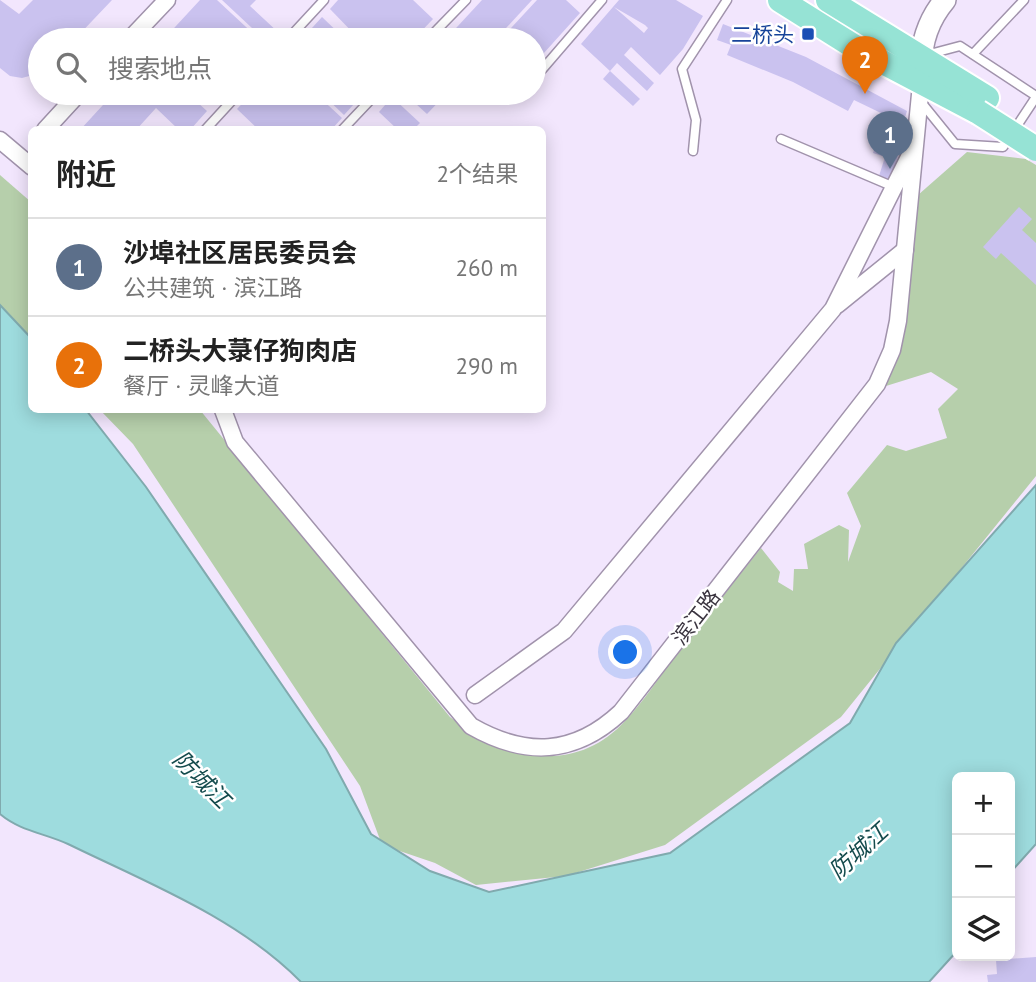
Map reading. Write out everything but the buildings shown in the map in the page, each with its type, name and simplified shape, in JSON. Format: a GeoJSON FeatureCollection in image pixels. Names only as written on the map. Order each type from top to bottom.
{"type":"FeatureCollection","features":[{"type":"Feature","properties":{"kind":"main road"},"geometry":{"type":"LineString","coordinates":[[780,0],[921,93],[982,105],[1036,129]]}},
{"type":"Feature","properties":{"kind":"main road"},"geometry":{"type":"LineString","coordinates":[[828,0],[920,57],[1036,149]]}},
{"type":"Feature","properties":{"kind":"street"},"geometry":{"type":"LineString","coordinates":[[140,28],[167,0]]}},
{"type":"Feature","properties":{"kind":"street","name":"滨江路"},"geometry":{"type":"LineString","coordinates":[[224,413],[235,442],[471,726],[499,742],[520,747],[579,742],[602,730],[621,712],[877,384],[892,350],[898,321],[921,93],[920,57],[933,15],[945,0]]}},
{"type":"Feature","properties":{"kind":"street"},"geometry":{"type":"LineString","coordinates":[[49,126],[68,105]]}},
{"type":"Feature","properties":{"kind":"street"},"geometry":{"type":"LineString","coordinates":[[0,140],[28,155]]}},
{"type":"Feature","properties":{"kind":"street"},"geometry":{"type":"LineString","coordinates":[[833,309],[915,145]]}},
{"type":"Feature","properties":{"kind":"street"},"geometry":{"type":"LineString","coordinates":[[475,695],[564,631],[833,309],[905,250]]}},
{"type":"Feature","properties":{"kind":"lane"},"geometry":{"type":"LineString","coordinates":[[298,28],[324,0]]}},
{"type":"Feature","properties":{"kind":"lane"},"geometry":{"type":"LineString","coordinates":[[439,28],[466,0]]}},
{"type":"Feature","properties":{"kind":"lane"},"geometry":{"type":"LineString","coordinates":[[546,65],[602,0]]}},
{"type":"Feature","properties":{"kind":"lane"},"geometry":{"type":"LineString","coordinates":[[693,151],[696,120],[682,69],[727,0]]}},
{"type":"Feature","properties":{"kind":"lane"},"geometry":{"type":"LineString","coordinates":[[973,54],[1024,0]]}},
{"type":"Feature","properties":{"kind":"lane"},"geometry":{"type":"LineString","coordinates":[[920,57],[960,46],[1036,97],[1003,147],[955,144],[921,93]]}},
{"type":"Feature","properties":{"kind":"lane"},"geometry":{"type":"LineString","coordinates":[[209,126],[228,105]]}},
{"type":"Feature","properties":{"kind":"lane"},"geometry":{"type":"LineString","coordinates":[[346,126],[366,105]]}},
{"type":"Feature","properties":{"kind":"lane"},"geometry":{"type":"LineString","coordinates":[[781,139],[894,187]]}},
{"type":"Feature","properties":{"kind":"shaded area"},"geometry":{"type":"Polygon","coordinates":[[[967,152],[1026,159],[1036,165],[1036,476],[841,717],[665,845],[566,876],[476,885],[435,863],[382,845],[360,786],[133,444],[103,413],[202,413],[450,717],[471,732],[516,751],[539,756],[562,755],[584,749],[606,738],[626,720],[761,548],[780,572],[778,582],[793,591],[794,569],[808,569],[804,544],[839,525],[849,530],[848,562],[861,526],[847,493],[887,445],[906,451],[947,438],[938,409],[958,389],[931,372],[886,386],[904,338],[918,195],[967,152]]]}},
{"type":"Feature","properties":{"kind":"shaded area"},"geometry":{"type":"Polygon","coordinates":[[[0,175],[28,199],[28,336],[0,307],[0,175]]]}},
{"type":"Feature","properties":{"kind":"water","name":"防城江"},"geometry":{"type":"Polygon","coordinates":[[[0,305],[28,335],[28,413],[88,413],[146,487],[326,749],[371,834],[430,871],[489,892],[670,853],[850,723],[896,643],[1036,485],[1036,844],[1015,867],[1015,772],[952,772],[952,957],[929,982],[301,982],[276,959],[221,920],[68,844],[8,820],[0,814],[0,305]]]}},
{"type":"Feature","properties":{"kind":"place","name":"二桥头"},"geometry":{"type":"Point","coordinates":[808,34]}},
{"type":"Feature","properties":{"kind":"place","name":"二桥头大菉仔狗肉店"},"geometry":{"type":"Point","coordinates":[865,94]}},
{"type":"Feature","properties":{"kind":"place","name":"沙埠社区居民委员会"},"geometry":{"type":"Point","coordinates":[890,169]}}]}
